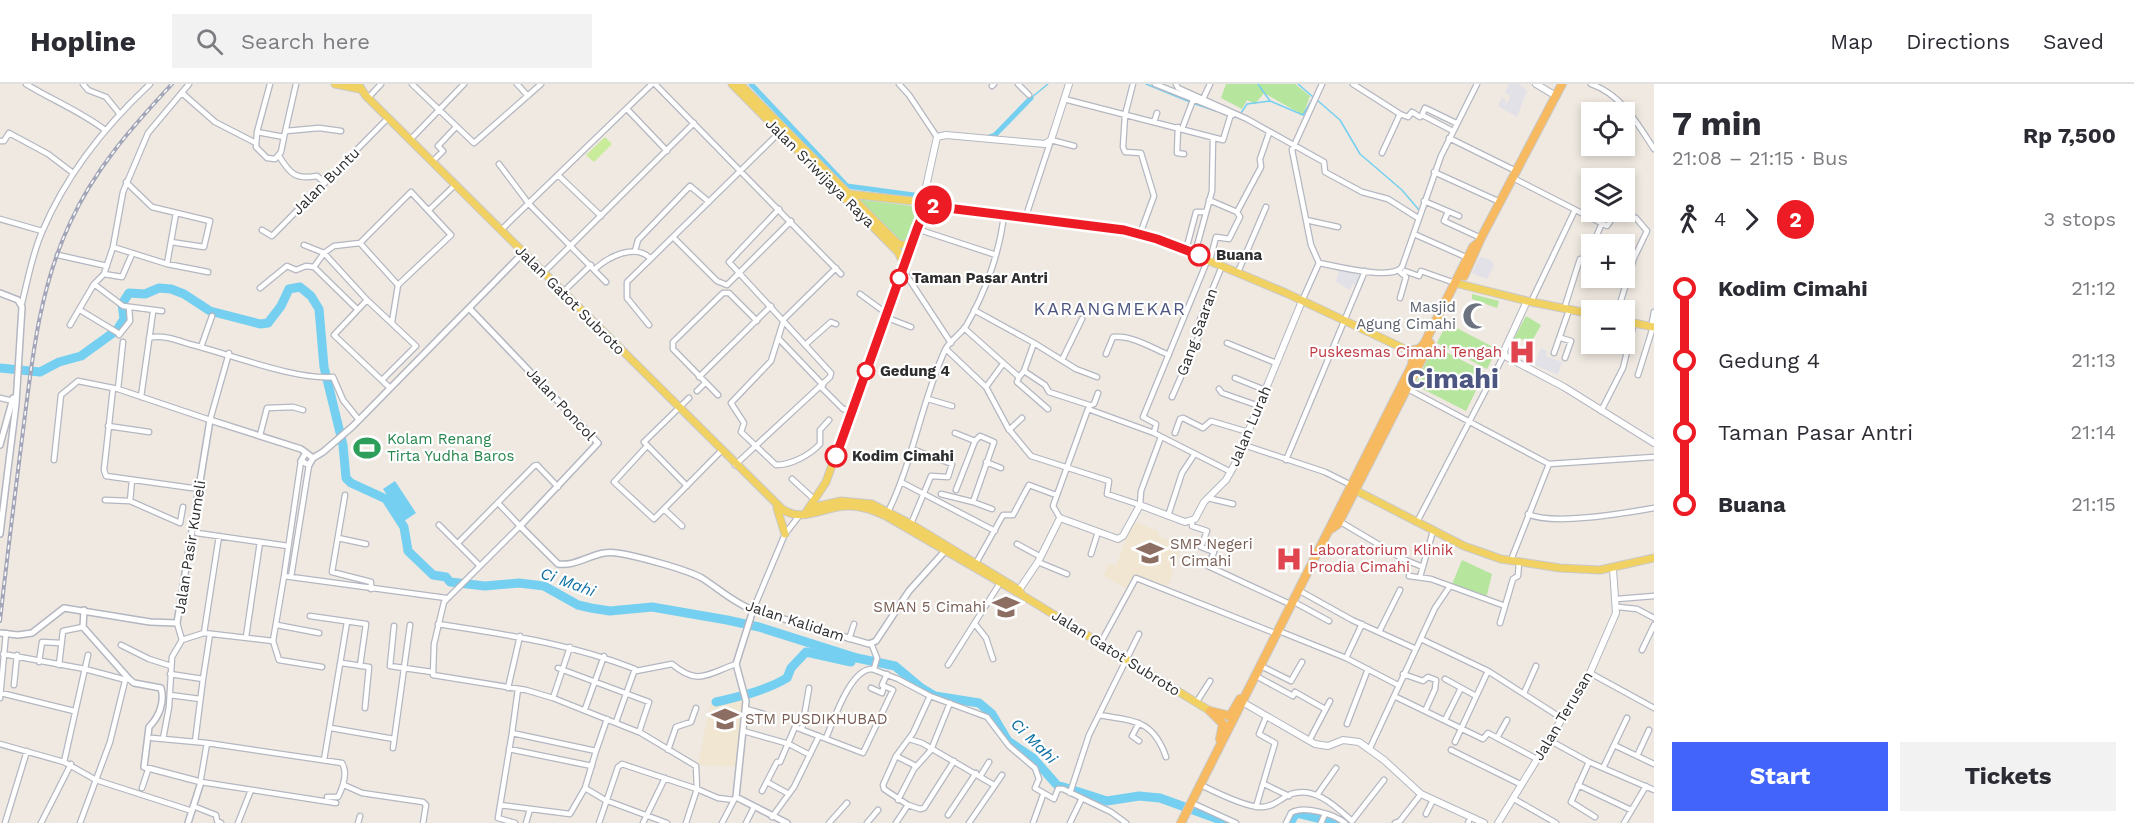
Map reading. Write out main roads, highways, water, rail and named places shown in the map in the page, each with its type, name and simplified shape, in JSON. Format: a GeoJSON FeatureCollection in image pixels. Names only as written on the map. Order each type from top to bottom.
{"type":"FeatureCollection","features":[{"type":"Feature","properties":{"kind":"highway"},"geometry":{"type":"LineString","coordinates":[[1176,823],[1201,785],[1244,703],[1278,632],[1562,84]]}},
{"type":"Feature","properties":{"kind":"highway"},"geometry":{"type":"LineString","coordinates":[[1331,529],[1339,521],[1412,365],[1413,358],[1409,351],[1419,349],[1424,344],[1457,284]]}},
{"type":"Feature","properties":{"kind":"highway"},"geometry":{"type":"LineString","coordinates":[[1210,711],[1230,716],[1246,687],[1254,679]]}},
{"type":"Feature","properties":{"kind":"highway"},"geometry":{"type":"LineString","coordinates":[[1181,823],[1224,730],[1222,722],[1210,711]]}},
{"type":"Feature","properties":{"kind":"main road","name":"Jalan Gatot Subroto"},"geometry":{"type":"LineString","coordinates":[[335,84],[359,86],[368,98],[500,231],[774,504],[788,513],[805,512],[834,504],[862,507],[887,514],[1021,592],[1100,644],[1210,711]]}},
{"type":"Feature","properties":{"kind":"main road","name":"Jalan Sriwijaya Raya"},"geometry":{"type":"LineString","coordinates":[[732,84],[742,86],[897,243],[903,245],[912,242]]}},
{"type":"Feature","properties":{"kind":"main road"},"geometry":{"type":"LineString","coordinates":[[917,229],[937,138],[946,135],[1038,144],[1051,140],[1068,84]]}},
{"type":"Feature","properties":{"kind":"main road"},"geometry":{"type":"LineString","coordinates":[[1536,84],[1556,96]]}},
{"type":"Feature","properties":{"kind":"main road","name":"Jalan Sriwijaya Raya"},"geometry":{"type":"LineString","coordinates":[[742,86],[780,132],[898,252],[903,267]]}},
{"type":"Feature","properties":{"kind":"main road"},"geometry":{"type":"LineString","coordinates":[[849,194],[922,202]]}},
{"type":"Feature","properties":{"kind":"main road"},"geometry":{"type":"LineString","coordinates":[[805,512],[826,482],[917,229],[926,210],[936,204],[1140,234],[1238,272],[1409,351]]}},
{"type":"Feature","properties":{"kind":"main road"},"geometry":{"type":"LineString","coordinates":[[1457,284],[1529,302],[1581,311]]}},
{"type":"Feature","properties":{"kind":"main road","name":"Jalan Lurah"},"geometry":{"type":"LineString","coordinates":[[1021,592],[1060,518],[1118,541],[1140,505],[1185,522],[1192,521],[1208,498],[1231,472],[1302,301]]}},
{"type":"Feature","properties":{"kind":"main road"},"geometry":{"type":"LineString","coordinates":[[1529,302],[1504,355],[1654,443]]}},
{"type":"Feature","properties":{"kind":"main road"},"geometry":{"type":"LineString","coordinates":[[1635,323],[1652,326]]}},
{"type":"Feature","properties":{"kind":"main road"},"geometry":{"type":"LineString","coordinates":[[826,482],[826,493],[834,504]]}},
{"type":"Feature","properties":{"kind":"main road"},"geometry":{"type":"LineString","coordinates":[[1353,488],[1477,552],[1511,560],[1581,570],[1613,569],[1654,558]]}},
{"type":"Feature","properties":{"kind":"main road"},"geometry":{"type":"LineString","coordinates":[[774,504],[782,518],[785,534]]}},
{"type":"Feature","properties":{"kind":"main road","name":"Jalan Gatot Subroto"},"geometry":{"type":"LineString","coordinates":[[975,565],[1000,583],[1021,592]]}},
{"type":"Feature","properties":{"kind":"main road","name":"Jalan Terusan"},"geometry":{"type":"LineString","coordinates":[[1498,823],[1590,673],[1618,603],[1613,569]]}},
{"type":"Feature","properties":{"kind":"main road"},"geometry":{"type":"LineString","coordinates":[[1244,703],[1309,741],[1328,746],[1347,740],[1370,748],[1421,794],[1470,821],[1484,823]]}},
{"type":"Feature","properties":{"kind":"water"},"geometry":{"type":"Polygon","coordinates":[[[395,481],[416,513],[404,521],[383,489],[395,481]]]}},
{"type":"Feature","properties":{"kind":"waterway"},"geometry":{"type":"LineString","coordinates":[[751,84],[847,186],[921,196]]}},
{"type":"Feature","properties":{"kind":"waterway"},"geometry":{"type":"LineString","coordinates":[[1031,98],[1048,84]]}},
{"type":"Feature","properties":{"kind":"waterway"},"geometry":{"type":"LineString","coordinates":[[1146,84],[1190,102]]}},
{"type":"Feature","properties":{"kind":"waterway"},"geometry":{"type":"LineString","coordinates":[[1258,84],[1270,101],[1303,115],[1313,98]]}},
{"type":"Feature","properties":{"kind":"waterway"},"geometry":{"type":"LineString","coordinates":[[1298,84],[1313,97]]}},
{"type":"Feature","properties":{"kind":"waterway"},"geometry":{"type":"LineString","coordinates":[[989,137],[995,135],[1031,98]]}},
{"type":"Feature","properties":{"kind":"waterway"},"geometry":{"type":"LineString","coordinates":[[1317,100],[1340,120],[1360,154],[1402,190],[1419,210]]}},
{"type":"Feature","properties":{"kind":"waterway"},"geometry":{"type":"LineString","coordinates":[[1241,113],[1247,104],[1270,101]]}},
{"type":"Feature","properties":{"kind":"waterway"},"geometry":{"type":"LineString","coordinates":[[1195,104],[1216,111]]}},
{"type":"Feature","properties":{"kind":"waterway","name":"Ci Mahi"},"geometry":{"type":"LineString","coordinates":[[0,368],[40,372],[59,362],[81,356],[117,330],[124,319],[122,304],[129,293],[145,294],[159,288],[171,289],[184,294],[210,311],[260,324],[268,323],[281,306],[289,289],[300,287],[311,296],[319,309],[324,367],[343,445],[346,478],[351,483],[386,499],[404,527],[408,551],[433,575],[446,577],[450,582],[485,586],[519,583],[544,586],[578,605],[610,611],[652,607],[727,620],[759,627],[857,658],[895,666],[935,696],[979,703],[992,714],[1008,741],[1033,758],[1057,785],[1107,801],[1139,796],[1160,798],[1229,823]]}},
{"type":"Feature","properties":{"kind":"waterway"},"geometry":{"type":"LineString","coordinates":[[716,702],[779,683],[787,678],[791,668],[806,652],[851,662]]}},
{"type":"Feature","properties":{"kind":"waterway","name":"Ci Mahi"},"geometry":{"type":"LineString","coordinates":[[1290,823],[1296,813],[1337,823]]}},
{"type":"Feature","properties":{"kind":"railway"},"geometry":{"type":"LineString","coordinates":[[0,621],[38,325],[59,248],[90,185],[102,167],[128,133],[172,84]]}},
{"type":"Feature","properties":{"kind":"place","name":"Buana"},"geometry":{"type":"Point","coordinates":[1199,255]}},
{"type":"Feature","properties":{"kind":"place","name":"Taman Pasar Antri"},"geometry":{"type":"Point","coordinates":[899,278]}},
{"type":"Feature","properties":{"kind":"place","name":"Masjid Agung Cimahi"},"geometry":{"type":"Point","coordinates":[1476,316]}},
{"type":"Feature","properties":{"kind":"place","name":"Puskesmas Cimahi Tengah"},"geometry":{"type":"Point","coordinates":[1522,352]}},
{"type":"Feature","properties":{"kind":"place","name":"Gedung 4"},"geometry":{"type":"Point","coordinates":[866,371]}},
{"type":"Feature","properties":{"kind":"place","name":"Kolam Renang Tirta Yudha Baros"},"geometry":{"type":"Point","coordinates":[367,448]}},
{"type":"Feature","properties":{"kind":"place","name":"Kodim Cimahi"},"geometry":{"type":"Point","coordinates":[836,456]}},
{"type":"Feature","properties":{"kind":"place","name":"SMP Negeri 1 Cimahi"},"geometry":{"type":"Point","coordinates":[1150,553]}},
{"type":"Feature","properties":{"kind":"place","name":"Laboratorium Klinik Prodia Cimahi"},"geometry":{"type":"Point","coordinates":[1289,559]}},
{"type":"Feature","properties":{"kind":"place","name":"SMAN 5 Cimahi"},"geometry":{"type":"Point","coordinates":[1006,607]}},
{"type":"Feature","properties":{"kind":"place","name":"STM PUSDIKHUBAD"},"geometry":{"type":"Point","coordinates":[725,719]}},
{"type":"Feature","properties":{"kind":"district","name":"KARANGMEKAR"},"geometry":{"type":"Point","coordinates":[1110,308]}},
{"type":"Feature","properties":{"kind":"district","name":"Cimahi"},"geometry":{"type":"Point","coordinates":[1453,379]}}]}
